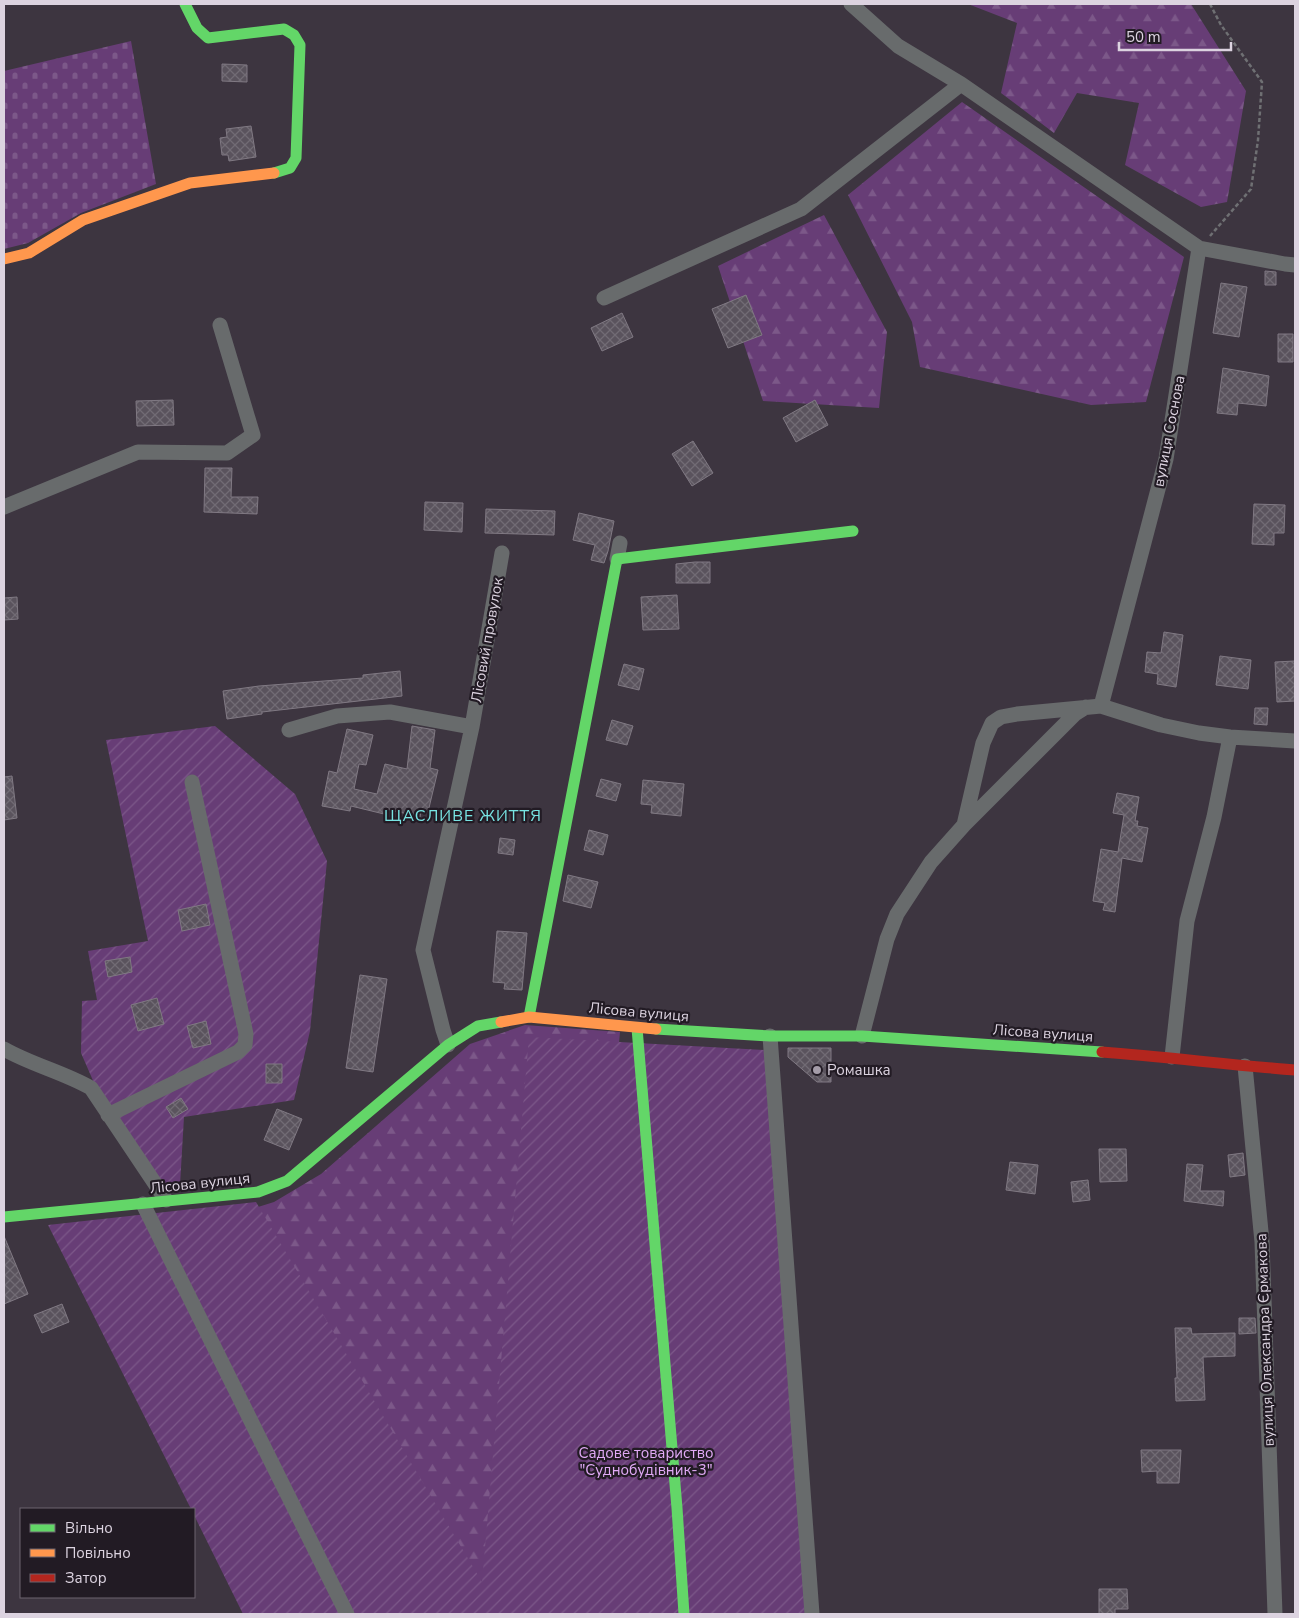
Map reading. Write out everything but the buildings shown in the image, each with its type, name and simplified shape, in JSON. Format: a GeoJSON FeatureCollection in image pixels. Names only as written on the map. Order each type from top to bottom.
{"type":"FeatureCollection","features":[{"type":"Feature","properties":{"kind":"street"},"geometry":{"type":"LineString","coordinates":[[4,259],[29,253],[83,220],[190,183],[279,174],[291,168],[296,158],[300,45],[294,35],[284,29],[208,38],[197,29],[185,4]]}},
{"type":"Feature","properties":{"kind":"street"},"geometry":{"type":"LineString","coordinates":[[851,4],[898,46],[961,84],[1200,248],[1295,265]]}},
{"type":"Feature","properties":{"kind":"street"},"geometry":{"type":"LineString","coordinates":[[604,298],[801,209],[961,84]]}},
{"type":"Feature","properties":{"kind":"street","name":"вулиця Соснова"},"geometry":{"type":"LineString","coordinates":[[1093,706],[1166,459],[1200,248]]}},
{"type":"Feature","properties":{"kind":"street"},"geometry":{"type":"LineString","coordinates":[[4,507],[138,452],[227,454],[253,435],[220,325]]}},
{"type":"Feature","properties":{"kind":"street"},"geometry":{"type":"LineString","coordinates":[[618,559],[853,531]]}},
{"type":"Feature","properties":{"kind":"street"},"geometry":{"type":"LineString","coordinates":[[529,1017],[620,543]]}},
{"type":"Feature","properties":{"kind":"street","name":"Лісовий провулок"},"geometry":{"type":"LineString","coordinates":[[448,1045],[423,950],[472,727],[502,553]]}},
{"type":"Feature","properties":{"kind":"street"},"geometry":{"type":"LineString","coordinates":[[862,1036],[887,939],[897,914],[931,862],[1075,714],[1093,706]]}},
{"type":"Feature","properties":{"kind":"street"},"geometry":{"type":"LineString","coordinates":[[964,826],[983,743],[992,723],[1000,717],[1093,706],[1161,725],[1200,733],[1295,741]]}},
{"type":"Feature","properties":{"kind":"street"},"geometry":{"type":"LineString","coordinates":[[289,730],[337,716],[390,712],[472,727]]}},
{"type":"Feature","properties":{"kind":"street"},"geometry":{"type":"LineString","coordinates":[[1172,1057],[1188,921],[1214,817],[1230,737]]}},
{"type":"Feature","properties":{"kind":"street"},"geometry":{"type":"LineString","coordinates":[[108,1115],[238,1052],[245,1044],[246,1034],[192,782]]}},
{"type":"Feature","properties":{"kind":"street","name":"Лісова вулиця"},"geometry":{"type":"LineString","coordinates":[[4,1217],[258,1192],[287,1181],[448,1045],[478,1026],[529,1017],[691,1032],[770,1036],[862,1036],[1172,1057],[1295,1070]]}},
{"type":"Feature","properties":{"kind":"street"},"geometry":{"type":"LineString","coordinates":[[637,1028],[684,1614]]}},
{"type":"Feature","properties":{"kind":"street"},"geometry":{"type":"LineString","coordinates":[[770,1036],[812,1614]]}},
{"type":"Feature","properties":{"kind":"street"},"geometry":{"type":"LineString","coordinates":[[4,1049],[75,1078],[91,1088],[166,1200]]}},
{"type":"Feature","properties":{"kind":"street","name":"вулиця Олександра Єрмакова"},"geometry":{"type":"LineString","coordinates":[[1245,1066],[1262,1242],[1275,1614]]}},
{"type":"Feature","properties":{"kind":"street"},"geometry":{"type":"LineString","coordinates":[[143,1204],[347,1614]]}},
{"type":"Feature","properties":{"kind":"path"},"geometry":{"type":"LineString","coordinates":[[1200,248],[1251,189],[1258,140],[1262,82],[1221,25],[1210,4]]}},
{"type":"Feature","properties":{"kind":"green space"},"geometry":{"type":"Polygon","coordinates":[[[968,4],[1191,4],[1246,91],[1227,202],[1201,207],[1125,165],[1139,103],[1077,93],[1054,133],[1001,93],[1017,23],[968,4]]]}},
{"type":"Feature","properties":{"kind":"green space"},"geometry":{"type":"Polygon","coordinates":[[[131,41],[156,184],[81,213],[28,243],[4,249],[4,71],[131,41]]]}},
{"type":"Feature","properties":{"kind":"green space"},"geometry":{"type":"Polygon","coordinates":[[[962,102],[1184,257],[1146,402],[1091,405],[920,367],[912,322],[848,195],[962,102]]]}},
{"type":"Feature","properties":{"kind":"green space"},"geometry":{"type":"Polygon","coordinates":[[[824,215],[887,332],[879,408],[763,401],[718,266],[824,215]]]}},
{"type":"Feature","properties":{"kind":"green space"},"geometry":{"type":"Polygon","coordinates":[[[215,726],[295,794],[327,861],[310,1031],[294,1100],[184,1117],[180,1185],[159,1190],[108,1115],[81,1053],[82,1001],[97,1000],[88,951],[148,941],[106,740],[215,726]]]}},
{"type":"Feature","properties":{"kind":"green space"},"geometry":{"type":"Polygon","coordinates":[[[525,1025],[620,1032],[618,1054],[497,1614],[233,1215],[274,1202],[321,1174],[470,1044],[525,1025]]]}},
{"type":"Feature","properties":{"kind":"green space","name":"Садове товариство \"Суднобудівник-3\""},"geometry":{"type":"Polygon","coordinates":[[[529,1037],[765,1050],[810,1614],[243,1614],[195,1517],[195,1508],[190,1508],[48,1225],[256,1202],[482,1582],[529,1037]]]}},
{"type":"Feature","properties":{"kind":"traffic: fast"},"geometry":{"type":"LineString","coordinates":[[185,4],[197,28],[208,38],[284,29],[294,35],[300,45],[296,158],[290,168],[274,173]]}},
{"type":"Feature","properties":{"kind":"traffic: fast"},"geometry":{"type":"LineString","coordinates":[[529,1017],[617,559],[853,531]]}},
{"type":"Feature","properties":{"kind":"traffic: fast"},"geometry":{"type":"LineString","coordinates":[[4,1217],[258,1192],[287,1181],[448,1045],[478,1026],[501,1022]]}},
{"type":"Feature","properties":{"kind":"traffic: fast"},"geometry":{"type":"LineString","coordinates":[[637,1028],[684,1614]]}},
{"type":"Feature","properties":{"kind":"traffic: fast"},"geometry":{"type":"LineString","coordinates":[[656,1029],[770,1036],[862,1036],[1102,1052]]}},
{"type":"Feature","properties":{"kind":"traffic: slow"},"geometry":{"type":"LineString","coordinates":[[4,259],[29,253],[83,220],[190,183],[274,173]]}},
{"type":"Feature","properties":{"kind":"traffic: slow"},"geometry":{"type":"LineString","coordinates":[[501,1022],[529,1017],[656,1029]]}},
{"type":"Feature","properties":{"kind":"traffic: jam"},"geometry":{"type":"LineString","coordinates":[[1102,1052],[1295,1070]]}},
{"type":"Feature","properties":{"kind":"place","name":"Ромашка"},"geometry":{"type":"Point","coordinates":[817,1070]}},
{"type":"Feature","properties":{"kind":"district","name":"ЩАСЛИВЕ ЖИТТЯ"},"geometry":{"type":"Point","coordinates":[463,816]}}]}
